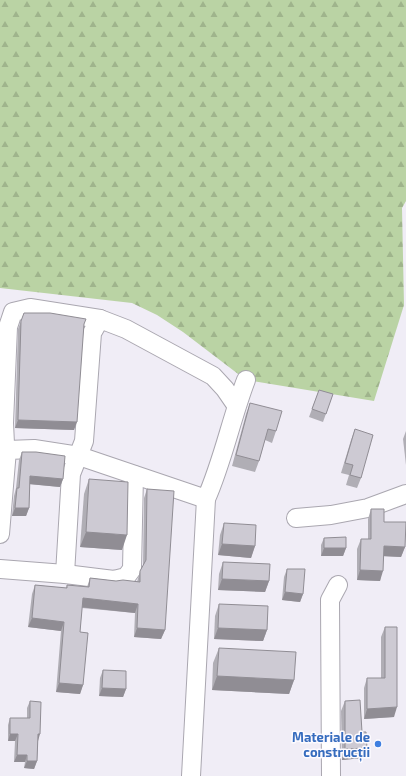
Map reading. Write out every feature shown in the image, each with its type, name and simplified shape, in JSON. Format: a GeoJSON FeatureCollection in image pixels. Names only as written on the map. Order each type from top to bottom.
{"type":"FeatureCollection","features":[{"type":"Feature","properties":{"kind":"street"},"geometry":{"type":"LineString","coordinates":[[0,534],[7,450],[5,444],[4,424],[8,327],[13,312],[30,308],[100,319],[126,329],[213,376],[226,389],[236,405]]}},
{"type":"Feature","properties":{"kind":"street"},"geometry":{"type":"LineString","coordinates":[[65,574],[71,474],[84,441],[92,333],[100,319]]}},
{"type":"Feature","properties":{"kind":"street"},"geometry":{"type":"LineString","coordinates":[[191,776],[206,499],[212,485],[236,405],[246,380]]}},
{"type":"Feature","properties":{"kind":"street"},"geometry":{"type":"LineString","coordinates":[[7,450],[34,448],[79,456],[206,499]]}},
{"type":"Feature","properties":{"kind":"street"},"geometry":{"type":"LineString","coordinates":[[0,569],[65,574],[114,580],[126,577],[132,569],[134,475]]}},
{"type":"Feature","properties":{"kind":"street"},"geometry":{"type":"LineString","coordinates":[[296,518],[332,515],[368,508],[406,494]]}},
{"type":"Feature","properties":{"kind":"street"},"geometry":{"type":"LineString","coordinates":[[331,776],[330,600],[338,585]]}},
{"type":"Feature","properties":{"kind":"green space"},"geometry":{"type":"Polygon","coordinates":[[[0,0],[406,0],[406,201],[402,208],[404,305],[374,401],[246,380],[183,332],[157,315],[132,303],[0,288],[0,0]]]}},
{"type":"Feature","properties":{"kind":"building"},"geometry":{"type":"Polygon","coordinates":[[[24,313],[50,313],[86,319],[84,324],[77,422],[18,420],[21,321],[24,313]]]}},
{"type":"Feature","properties":{"kind":"building"},"geometry":{"type":"Polygon","coordinates":[[[319,390],[333,394],[326,414],[312,409],[319,390]]]}},
{"type":"Feature","properties":{"kind":"building"},"geometry":{"type":"Polygon","coordinates":[[[250,403],[282,411],[276,431],[268,429],[259,461],[236,455],[250,403]]]}},
{"type":"Feature","properties":{"kind":"building"},"geometry":{"type":"Polygon","coordinates":[[[355,429],[373,435],[361,478],[350,475],[353,465],[345,463],[355,429]]]}},
{"type":"Feature","properties":{"kind":"building"},"geometry":{"type":"Polygon","coordinates":[[[22,452],[36,452],[65,456],[63,479],[30,476],[29,508],[15,508],[17,488],[19,488],[22,452]]]}},
{"type":"Feature","properties":{"kind":"building"},"geometry":{"type":"Polygon","coordinates":[[[89,479],[128,482],[127,535],[86,532],[89,479]]]}},
{"type":"Feature","properties":{"kind":"building"},"geometry":{"type":"Polygon","coordinates":[[[147,489],[174,491],[165,630],[137,628],[138,604],[83,598],[80,632],[88,633],[83,685],[59,683],[64,622],[32,618],[35,585],[67,588],[67,585],[89,587],[90,578],[140,582],[140,571],[146,560],[147,489]]]}},
{"type":"Feature","properties":{"kind":"building"},"geometry":{"type":"Polygon","coordinates":[[[371,509],[384,509],[384,522],[406,522],[405,547],[384,546],[383,571],[360,570],[361,539],[371,539],[371,509]]]}},
{"type":"Feature","properties":{"kind":"building"},"geometry":{"type":"Polygon","coordinates":[[[224,523],[256,525],[255,546],[222,544],[224,523]]]}},
{"type":"Feature","properties":{"kind":"building"},"geometry":{"type":"Polygon","coordinates":[[[346,537],[346,548],[324,548],[324,538],[346,537]]]}},
{"type":"Feature","properties":{"kind":"building"},"geometry":{"type":"Polygon","coordinates":[[[223,562],[270,564],[269,581],[222,579],[223,562]]]}},
{"type":"Feature","properties":{"kind":"building"},"geometry":{"type":"Polygon","coordinates":[[[287,569],[305,569],[303,594],[285,592],[287,569]]]}},
{"type":"Feature","properties":{"kind":"building"},"geometry":{"type":"Polygon","coordinates":[[[219,604],[268,606],[267,630],[218,628],[219,604]]]}},
{"type":"Feature","properties":{"kind":"building"},"geometry":{"type":"Polygon","coordinates":[[[385,627],[397,627],[397,707],[367,709],[367,678],[385,678],[385,627]]]}},
{"type":"Feature","properties":{"kind":"building"},"geometry":{"type":"Polygon","coordinates":[[[219,648],[296,652],[294,680],[217,676],[219,648]]]}},
{"type":"Feature","properties":{"kind":"building"},"geometry":{"type":"Polygon","coordinates":[[[103,670],[126,671],[126,689],[102,688],[103,670]]]}},
{"type":"Feature","properties":{"kind":"building"},"geometry":{"type":"Polygon","coordinates":[[[360,700],[362,732],[366,732],[367,748],[345,749],[345,701],[360,700]]]}},
{"type":"Feature","properties":{"kind":"building"},"geometry":{"type":"Polygon","coordinates":[[[30,701],[41,702],[37,761],[27,761],[27,755],[17,755],[18,734],[10,734],[10,718],[30,718],[30,701]]]}},
{"type":"Feature","properties":{"kind":"place","name":"Materiale de construcții"},"geometry":{"type":"Point","coordinates":[378,744]}}]}
